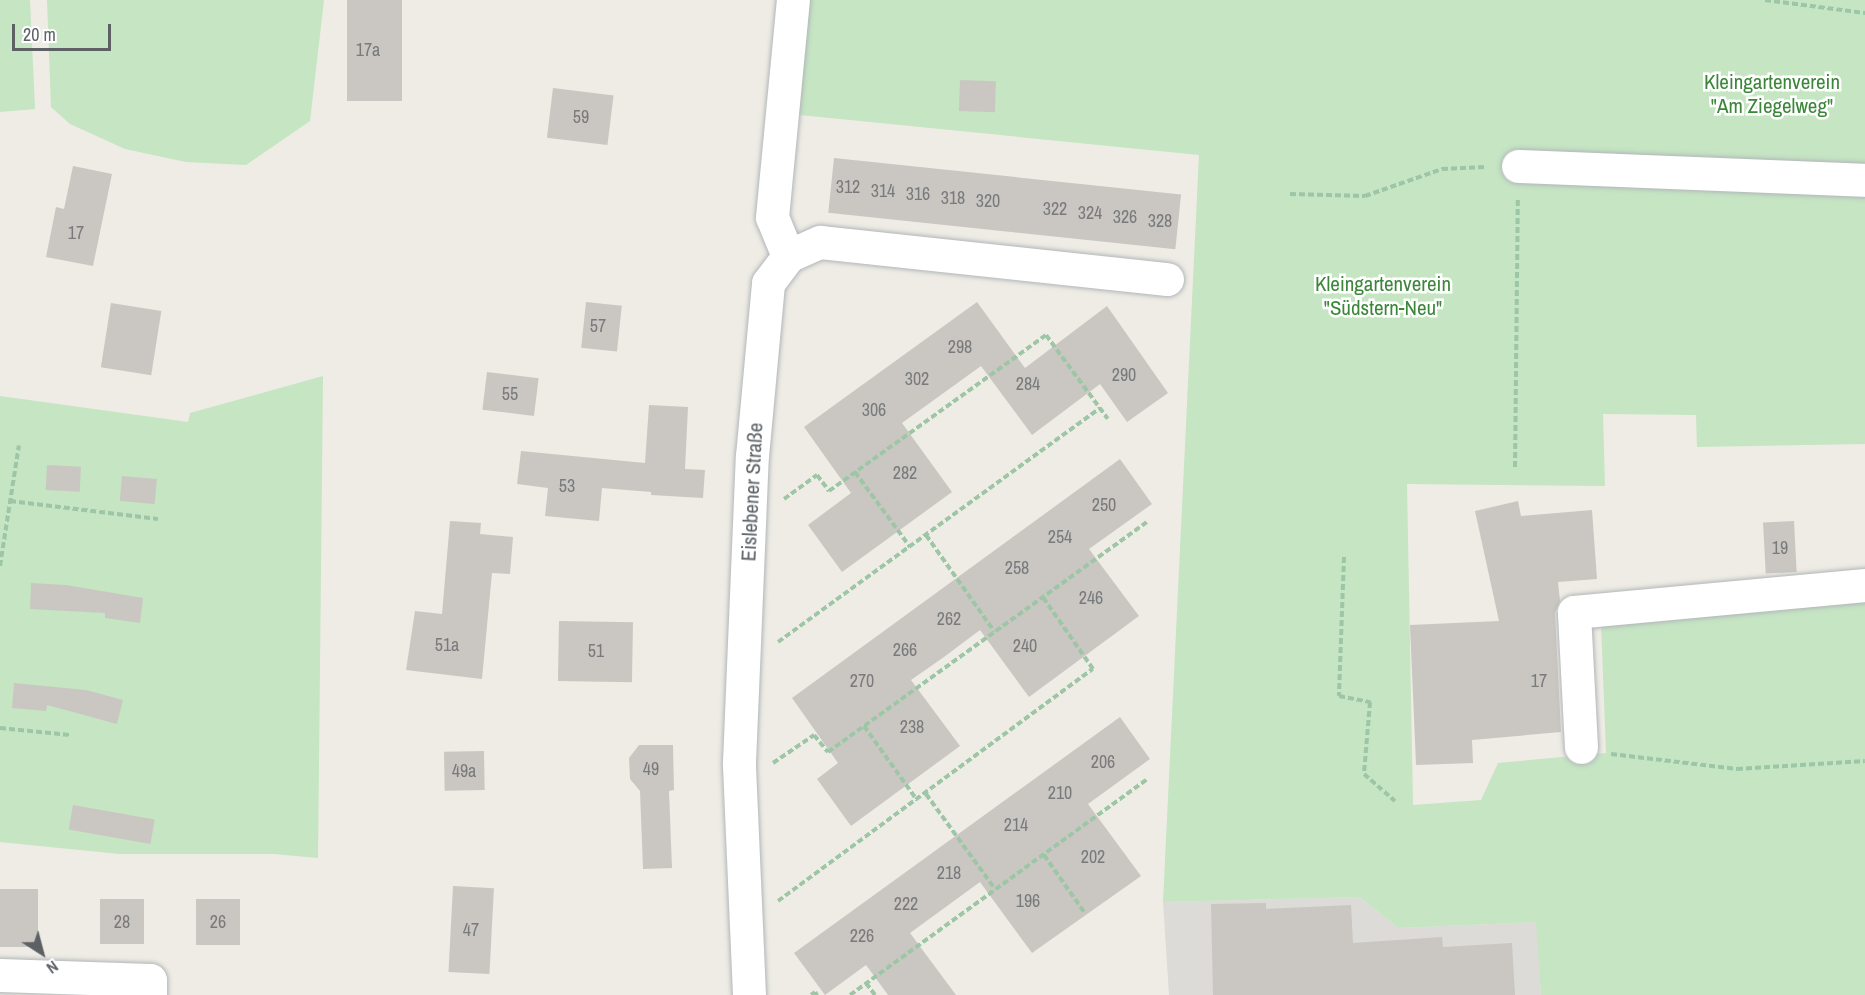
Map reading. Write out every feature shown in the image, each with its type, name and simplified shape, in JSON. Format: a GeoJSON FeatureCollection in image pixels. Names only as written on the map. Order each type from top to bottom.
{"type":"FeatureCollection","features":[{"type":"Feature","properties":{"kind":"street"},"geometry":{"type":"LineString","coordinates":[[793,0],[772,217],[788,255],[820,242],[1167,279]]}},
{"type":"Feature","properties":{"kind":"street"},"geometry":{"type":"LineString","coordinates":[[1518,166],[1865,180]]}},
{"type":"Feature","properties":{"kind":"street","name":"Eislebener Straße"},"geometry":{"type":"LineString","coordinates":[[749,995],[739,762],[752,456],[768,283],[788,255]]}},
{"type":"Feature","properties":{"kind":"street"},"geometry":{"type":"LineString","coordinates":[[1581,747],[1574,612],[1865,585]]}},
{"type":"Feature","properties":{"kind":"street"},"geometry":{"type":"LineString","coordinates":[[0,975],[150,980],[150,995]]}},
{"type":"Feature","properties":{"kind":"path"},"geometry":{"type":"LineString","coordinates":[[1765,0],[1865,13]]}},
{"type":"Feature","properties":{"kind":"path"},"geometry":{"type":"LineString","coordinates":[[1290,194],[1365,196],[1442,169],[1518,166],[1515,466]]}},
{"type":"Feature","properties":{"kind":"path"},"geometry":{"type":"LineString","coordinates":[[795,491],[817,475],[829,491],[1046,334],[1108,419]]}},
{"type":"Feature","properties":{"kind":"path"},"geometry":{"type":"LineString","coordinates":[[743,651],[767,650],[1100,408]]}},
{"type":"Feature","properties":{"kind":"path"},"geometry":{"type":"LineString","coordinates":[[0,566],[19,446]]}},
{"type":"Feature","properties":{"kind":"path"},"geometry":{"type":"LineString","coordinates":[[855,472],[910,547]]}},
{"type":"Feature","properties":{"kind":"path"},"geometry":{"type":"LineString","coordinates":[[10,501],[158,519]]}},
{"type":"Feature","properties":{"kind":"path"},"geometry":{"type":"LineString","coordinates":[[786,756],[814,735],[828,752],[1147,522]]}},
{"type":"Feature","properties":{"kind":"path"},"geometry":{"type":"LineString","coordinates":[[926,535],[994,631]]}},
{"type":"Feature","properties":{"kind":"path"},"geometry":{"type":"LineString","coordinates":[[1344,556],[1339,696],[1370,702],[1364,774],[1395,801]]}},
{"type":"Feature","properties":{"kind":"path"},"geometry":{"type":"LineString","coordinates":[[744,912],[771,906],[1093,669],[1042,596]]}},
{"type":"Feature","properties":{"kind":"path"},"geometry":{"type":"LineString","coordinates":[[864,726],[916,800]]}},
{"type":"Feature","properties":{"kind":"path"},"geometry":{"type":"LineString","coordinates":[[0,728],[70,735]]}},
{"type":"Feature","properties":{"kind":"path"},"geometry":{"type":"LineString","coordinates":[[1581,747],[1606,753],[1737,769],[1865,761]]}},
{"type":"Feature","properties":{"kind":"path"},"geometry":{"type":"LineString","coordinates":[[850,995],[1147,779]]}},
{"type":"Feature","properties":{"kind":"path"},"geometry":{"type":"LineString","coordinates":[[926,794],[995,890]]}},
{"type":"Feature","properties":{"kind":"path"},"geometry":{"type":"LineString","coordinates":[[1044,855],[1084,912]]}},
{"type":"Feature","properties":{"kind":"path"},"geometry":{"type":"LineString","coordinates":[[866,983],[875,995]]}},
{"type":"Feature","properties":{"kind":"path"},"geometry":{"type":"LineString","coordinates":[[811,995],[815,992],[817,995]]}},
{"type":"Feature","properties":{"kind":"shaded area"},"geometry":{"type":"Polygon","coordinates":[[[1360,897],[1398,928],[1537,922],[1541,995],[1169,995],[1163,902],[1360,897]]]}},
{"type":"Feature","properties":{"kind":"green space"},"geometry":{"type":"Polygon","coordinates":[[[0,0],[30,0],[35,109],[0,112],[0,0]]]}},
{"type":"Feature","properties":{"kind":"green space"},"geometry":{"type":"Polygon","coordinates":[[[47,0],[324,0],[310,121],[246,165],[186,162],[125,149],[70,124],[51,107],[47,0]]]}},
{"type":"Feature","properties":{"kind":"green space","name":"Kleingartenverein \"Südstern-Neu\""},"geometry":{"type":"Polygon","coordinates":[[[806,0],[1865,0],[1865,444],[1697,447],[1696,415],[1603,414],[1605,486],[1407,484],[1413,805],[1481,800],[1498,763],[1606,753],[1601,624],[1865,595],[1865,995],[1541,995],[1536,922],[1398,928],[1360,897],[1163,902],[1199,155],[790,114],[806,0]]]}},
{"type":"Feature","properties":{"kind":"green space"},"geometry":{"type":"Polygon","coordinates":[[[323,376],[318,858],[274,854],[120,854],[0,842],[0,396],[188,422],[190,413],[323,376]]]}},
{"type":"Feature","properties":{"kind":"building"},"geometry":{"type":"Polygon","coordinates":[[[347,0],[402,0],[402,101],[347,101],[347,0]]]}},
{"type":"Feature","properties":{"kind":"building"},"geometry":{"type":"Polygon","coordinates":[[[960,80],[996,81],[995,112],[959,111],[960,80]]]}},
{"type":"Feature","properties":{"kind":"building"},"geometry":{"type":"Polygon","coordinates":[[[553,88],[614,95],[607,145],[547,138],[553,88]]]}},
{"type":"Feature","properties":{"kind":"building"},"geometry":{"type":"Polygon","coordinates":[[[834,158],[1181,194],[1175,249],[828,213],[834,158]]]}},
{"type":"Feature","properties":{"kind":"building"},"geometry":{"type":"Polygon","coordinates":[[[73,166],[112,174],[93,266],[46,257],[56,207],[64,209],[73,166]]]}},
{"type":"Feature","properties":{"kind":"building"},"geometry":{"type":"Polygon","coordinates":[[[586,302],[622,306],[617,352],[581,348],[586,302]]]}},
{"type":"Feature","properties":{"kind":"building"},"geometry":{"type":"Polygon","coordinates":[[[977,302],[1025,368],[1107,306],[1168,393],[1127,422],[1100,384],[1032,435],[981,366],[902,423],[952,492],[842,572],[808,525],[851,493],[804,427],[977,302]]]}},
{"type":"Feature","properties":{"kind":"building"},"geometry":{"type":"Polygon","coordinates":[[[111,303],[161,311],[151,375],[101,367],[111,303]]]}},
{"type":"Feature","properties":{"kind":"building"},"geometry":{"type":"Polygon","coordinates":[[[487,372],[539,378],[534,416],[482,410],[487,372]]]}},
{"type":"Feature","properties":{"kind":"building"},"geometry":{"type":"Polygon","coordinates":[[[649,405],[688,407],[685,469],[705,470],[703,498],[651,495],[651,492],[602,488],[599,521],[545,516],[548,488],[517,484],[521,451],[645,463],[649,405]]]}},
{"type":"Feature","properties":{"kind":"building"},"geometry":{"type":"Polygon","coordinates":[[[1120,459],[1152,504],[1089,549],[1139,616],[1029,697],[980,630],[911,680],[960,746],[851,826],[817,779],[838,763],[792,698],[1120,459]]]}},
{"type":"Feature","properties":{"kind":"building"},"geometry":{"type":"Polygon","coordinates":[[[47,465],[81,467],[80,492],[46,490],[47,465]]]}},
{"type":"Feature","properties":{"kind":"building"},"geometry":{"type":"Polygon","coordinates":[[[122,476],[157,479],[155,504],[120,501],[122,476]]]}},
{"type":"Feature","properties":{"kind":"building"},"geometry":{"type":"Polygon","coordinates":[[[1518,501],[1521,516],[1592,510],[1597,579],[1558,582],[1560,601],[1555,613],[1561,732],[1472,740],[1473,763],[1416,765],[1410,625],[1499,621],[1475,511],[1518,501]]]}},
{"type":"Feature","properties":{"kind":"building"},"geometry":{"type":"Polygon","coordinates":[[[450,521],[481,523],[480,534],[513,537],[510,574],[492,573],[482,679],[406,670],[415,611],[442,614],[450,521]]]}},
{"type":"Feature","properties":{"kind":"building"},"geometry":{"type":"Polygon","coordinates":[[[1794,521],[1797,572],[1766,574],[1763,523],[1794,521]]]}},
{"type":"Feature","properties":{"kind":"building"},"geometry":{"type":"Polygon","coordinates":[[[31,583],[66,585],[143,598],[140,623],[105,618],[105,613],[30,609],[31,583]]]}},
{"type":"Feature","properties":{"kind":"building"},"geometry":{"type":"Polygon","coordinates":[[[559,621],[633,622],[632,682],[558,681],[559,621]]]}},
{"type":"Feature","properties":{"kind":"building"},"geometry":{"type":"Polygon","coordinates":[[[14,683],[86,690],[123,700],[117,724],[47,705],[46,711],[12,708],[14,683]]]}},
{"type":"Feature","properties":{"kind":"building"},"geometry":{"type":"Polygon","coordinates":[[[1120,717],[1150,759],[1088,804],[1141,876],[1032,953],[980,882],[910,933],[956,995],[888,995],[866,965],[825,995],[794,953],[1120,717]]]}},
{"type":"Feature","properties":{"kind":"building"},"geometry":{"type":"Polygon","coordinates":[[[639,745],[673,745],[674,790],[669,791],[672,868],[643,869],[640,791],[630,779],[629,758],[639,745]]]}},
{"type":"Feature","properties":{"kind":"building"},"geometry":{"type":"Polygon","coordinates":[[[484,751],[485,790],[445,791],[444,752],[484,751]]]}},
{"type":"Feature","properties":{"kind":"building"},"geometry":{"type":"Polygon","coordinates":[[[73,805],[155,819],[150,844],[69,830],[73,805]]]}},
{"type":"Feature","properties":{"kind":"building"},"geometry":{"type":"Polygon","coordinates":[[[453,886],[494,888],[489,974],[448,972],[453,886]]]}},
{"type":"Feature","properties":{"kind":"building"},"geometry":{"type":"Polygon","coordinates":[[[0,889],[38,889],[38,947],[0,947],[0,889]]]}},
{"type":"Feature","properties":{"kind":"building"},"geometry":{"type":"Polygon","coordinates":[[[100,899],[144,899],[144,944],[100,944],[100,899]]]}},
{"type":"Feature","properties":{"kind":"building"},"geometry":{"type":"Polygon","coordinates":[[[196,899],[240,899],[240,945],[196,945],[196,899]]]}},
{"type":"Feature","properties":{"kind":"building"},"geometry":{"type":"Polygon","coordinates":[[[1266,903],[1266,909],[1351,905],[1353,943],[1442,937],[1443,947],[1512,943],[1515,995],[1213,995],[1211,904],[1266,903]]]}},
{"type":"Feature","properties":{"kind":"park label","name":"Kleingartenverein \"Am Ziegelweg\""},"geometry":{"type":"Point","coordinates":[1772,94]}}]}
